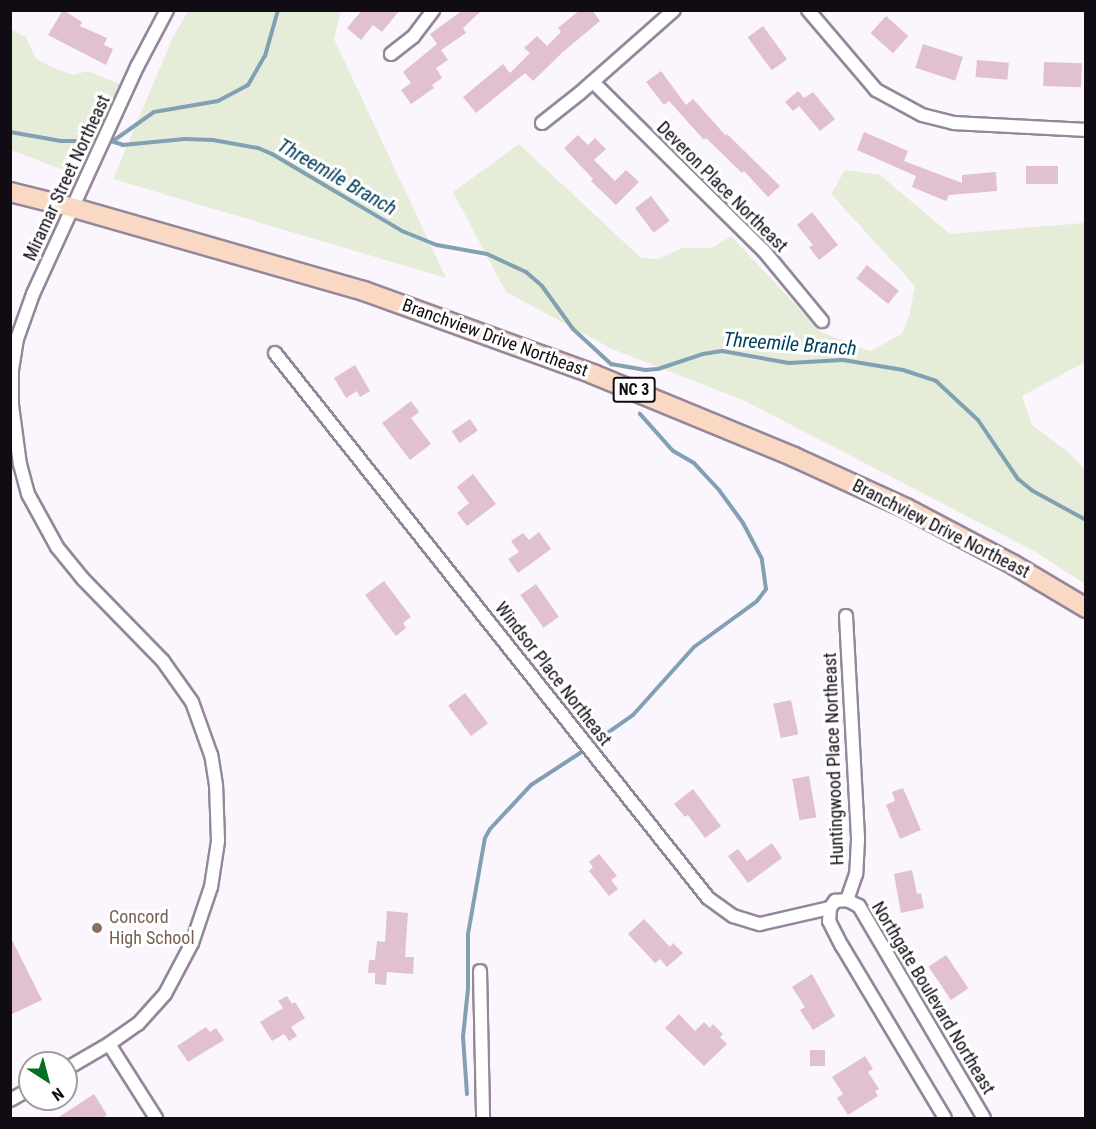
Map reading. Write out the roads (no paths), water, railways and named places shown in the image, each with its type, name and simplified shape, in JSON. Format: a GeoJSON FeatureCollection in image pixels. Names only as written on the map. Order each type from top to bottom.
{"type":"FeatureCollection","features":[{"type":"Feature","properties":{"kind":"main road","name":"Branchview Drive Northeast"},"geometry":{"type":"LineString","coordinates":[[10,192],[74,208],[364,291],[527,348],[648,395],[906,508],[1014,565],[1086,608]]}},
{"type":"Feature","properties":{"kind":"street"},"geometry":{"type":"LineString","coordinates":[[391,54],[413,37],[433,10]]}},
{"type":"Feature","properties":{"kind":"street"},"geometry":{"type":"LineString","coordinates":[[542,123],[674,10]]}},
{"type":"Feature","properties":{"kind":"street"},"geometry":{"type":"LineString","coordinates":[[808,10],[876,90],[896,103],[922,115],[954,123],[1086,130]]}},
{"type":"Feature","properties":{"kind":"street","name":"Miramar Street Northeast"},"geometry":{"type":"LineString","coordinates":[[78,1062],[138,1024],[165,994],[192,943],[211,887],[218,841],[218,810],[211,755],[192,702],[164,662],[83,579],[57,547],[28,494],[20,465],[12,405],[12,370],[17,339],[33,294],[166,11]]}},
{"type":"Feature","properties":{"kind":"street","name":"Deveron Place Northeast"},"geometry":{"type":"LineString","coordinates":[[592,82],[764,251],[822,321]]}},
{"type":"Feature","properties":{"kind":"street","name":"Windsor Place Northeast"},"geometry":{"type":"LineString","coordinates":[[275,353],[708,898],[733,916],[760,924],[830,908],[835,901],[847,900]]}},
{"type":"Feature","properties":{"kind":"street","name":"Huntingwood Place Northeast"},"geometry":{"type":"LineString","coordinates":[[846,616],[858,840],[856,874],[847,900]]}},
{"type":"Feature","properties":{"kind":"street","name":"Northgate Boulevard Northeast"},"geometry":{"type":"LineString","coordinates":[[847,900],[859,906],[984,1119]]}},
{"type":"Feature","properties":{"kind":"street"},"geometry":{"type":"LineString","coordinates":[[830,908],[829,921],[842,946],[945,1119]]}},
{"type":"Feature","properties":{"kind":"street"},"geometry":{"type":"LineString","coordinates":[[480,971],[483,1119]]}},
{"type":"Feature","properties":{"kind":"street"},"geometry":{"type":"LineString","coordinates":[[109,1044],[156,1119]]}},
{"type":"Feature","properties":{"kind":"waterway"},"geometry":{"type":"LineString","coordinates":[[113,141],[154,112],[218,101],[248,85],[265,56],[278,10]]}},
{"type":"Feature","properties":{"kind":"waterway","name":"Threemile Branch"},"geometry":{"type":"LineString","coordinates":[[10,132],[61,141],[91,141]]}},
{"type":"Feature","properties":{"kind":"waterway","name":"Threemile Branch"},"geometry":{"type":"LineString","coordinates":[[111,141],[123,145],[185,139],[213,140],[258,148],[272,154],[402,231],[437,245],[487,254],[526,272],[542,286],[573,329],[611,364],[645,370],[658,369],[703,354],[722,351],[789,363],[843,360],[903,370],[936,381],[978,420],[1018,479],[1033,491],[1086,520]]}},
{"type":"Feature","properties":{"kind":"waterway"},"geometry":{"type":"LineString","coordinates":[[596,741],[633,715],[694,647],[757,601],[766,589],[762,559],[743,523],[719,490],[694,463],[673,451],[640,414]]}},
{"type":"Feature","properties":{"kind":"waterway"},"geometry":{"type":"LineString","coordinates":[[467,1094],[463,1037],[468,989],[468,934],[485,838],[490,829],[531,785],[580,753]]}},
{"type":"Feature","properties":{"kind":"place","name":"Concord High School"},"geometry":{"type":"Point","coordinates":[97,928]}}]}
